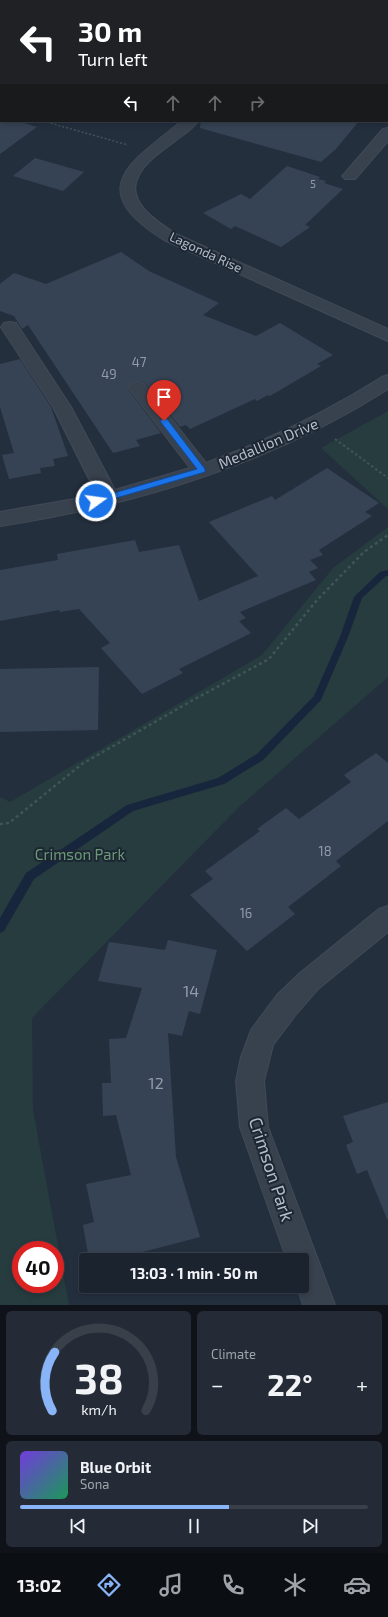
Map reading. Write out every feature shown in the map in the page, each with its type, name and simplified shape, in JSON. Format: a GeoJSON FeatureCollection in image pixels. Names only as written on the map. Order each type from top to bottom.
{"type":"FeatureCollection","features":[{"type":"Feature","properties":{"kind":"street","name":"Lagonda Rise"},"geometry":{"type":"LineString","coordinates":[[190,122],[134,170],[130,176],[128,190],[134,207],[149,223],[170,237],[388,336]]}},
{"type":"Feature","properties":{"kind":"street"},"geometry":{"type":"LineString","coordinates":[[350,176],[388,132]]}},
{"type":"Feature","properties":{"kind":"street"},"geometry":{"type":"LineString","coordinates":[[10,327],[62,407],[109,498]]}},
{"type":"Feature","properties":{"kind":"street","name":"Medallion Drive"},"geometry":{"type":"LineString","coordinates":[[1,515],[57,510],[109,498],[202,470],[248,454],[316,424],[388,381]]}},
{"type":"Feature","properties":{"kind":"street"},"geometry":{"type":"LineString","coordinates":[[138,388],[202,470]]}},
{"type":"Feature","properties":{"kind":"street","name":"Crimson Park"},"geometry":{"type":"LineString","coordinates":[[319,1305],[254,1127],[251,1101],[251,1075],[261,1039],[287,1004],[309,981],[388,917]]}},
{"type":"Feature","properties":{"kind":"path"},"geometry":{"type":"LineString","coordinates":[[47,122],[154,152]]}},
{"type":"Feature","properties":{"kind":"path"},"geometry":{"type":"LineString","coordinates":[[316,424],[388,478]]}},
{"type":"Feature","properties":{"kind":"path"},"geometry":{"type":"LineString","coordinates":[[0,824],[9,822],[82,764],[193,700],[269,659],[317,600],[364,552],[388,535]]}},
{"type":"Feature","properties":{"kind":"green space"},"geometry":{"type":"Polygon","coordinates":[[[388,411],[388,509],[321,448],[388,411]]]}},
{"type":"Feature","properties":{"kind":"green space","name":"Crimson Park"},"geometry":{"type":"Polygon","coordinates":[[[388,527],[388,677],[238,808],[32,1018],[33,1110],[57,1241],[12,1241],[12,1293],[64,1293],[64,1278],[69,1305],[0,1305],[0,797],[10,802],[262,655],[333,568],[388,527]]]}},
{"type":"Feature","properties":{"kind":"building"},"geometry":{"type":"Polygon","coordinates":[[[0,122],[21,122],[37,127],[0,154],[0,122]]]}},
{"type":"Feature","properties":{"kind":"building"},"geometry":{"type":"Polygon","coordinates":[[[201,122],[358,122],[336,149],[321,162],[200,128],[201,122]]]}},
{"type":"Feature","properties":{"kind":"building"},"geometry":{"type":"Polygon","coordinates":[[[35,158],[84,172],[63,191],[13,176],[35,158]]]}},
{"type":"Feature","properties":{"kind":"building"},"geometry":{"type":"Polygon","coordinates":[[[287,166],[320,177],[318,179],[326,181],[324,183],[343,189],[305,225],[310,227],[281,247],[235,226],[231,229],[203,213],[241,194],[250,199],[287,166]]]}},
{"type":"Feature","properties":{"kind":"building"},"geometry":{"type":"Polygon","coordinates":[[[121,252],[149,271],[219,303],[203,315],[256,336],[280,323],[333,355],[317,364],[321,366],[270,396],[268,395],[257,401],[255,399],[190,429],[186,425],[180,427],[145,383],[138,381],[132,383],[128,389],[161,433],[136,440],[140,446],[113,453],[28,325],[22,329],[14,316],[0,311],[0,284],[14,273],[46,284],[121,252]]]}},
{"type":"Feature","properties":{"kind":"building"},"geometry":{"type":"Polygon","coordinates":[[[20,359],[51,407],[68,456],[53,459],[55,466],[40,468],[41,473],[9,479],[2,455],[14,453],[0,407],[0,364],[20,359]]]}},
{"type":"Feature","properties":{"kind":"building"},"geometry":{"type":"Polygon","coordinates":[[[327,468],[379,503],[365,512],[372,516],[319,550],[323,555],[310,560],[318,568],[309,572],[316,580],[240,612],[246,618],[239,621],[251,633],[179,669],[183,673],[142,694],[101,648],[110,643],[79,609],[60,612],[59,610],[0,621],[0,570],[58,560],[57,554],[135,540],[139,552],[179,545],[199,601],[258,576],[209,522],[272,496],[275,500],[327,468]]]}},
{"type":"Feature","properties":{"kind":"building"},"geometry":{"type":"Polygon","coordinates":[[[99,667],[98,730],[0,732],[0,669],[99,667]]]}},
{"type":"Feature","properties":{"kind":"building"},"geometry":{"type":"Polygon","coordinates":[[[376,753],[388,763],[388,821],[336,861],[341,866],[288,907],[295,914],[247,951],[190,895],[213,879],[205,871],[260,831],[257,829],[286,808],[299,819],[351,782],[344,775],[376,753]]]}},
{"type":"Feature","properties":{"kind":"building"},"geometry":{"type":"Polygon","coordinates":[[[168,940],[217,950],[200,1014],[189,1011],[182,1036],[168,1033],[176,1157],[200,1237],[139,1253],[88,1253],[83,1225],[94,1222],[86,1184],[131,1175],[116,1115],[103,1116],[102,1083],[111,1083],[109,1039],[126,1038],[142,988],[98,981],[109,942],[165,950],[168,940]]]}},
{"type":"Feature","properties":{"kind":"building"},"geometry":{"type":"Polygon","coordinates":[[[388,1102],[387,1219],[367,1170],[357,1174],[346,1145],[353,1142],[343,1116],[388,1102]]]}},
{"type":"Feature","properties":{"kind":"waterway"},"geometry":{"type":"LineString","coordinates":[[0,928],[30,876],[130,808],[221,781],[260,757],[318,698],[344,637],[358,597],[383,574],[388,573]]}},
{"type":"Feature","properties":{"kind":"route"},"geometry":{"type":"LineString","coordinates":[[96,501],[150,487],[202,470],[164,421]]}}]}
